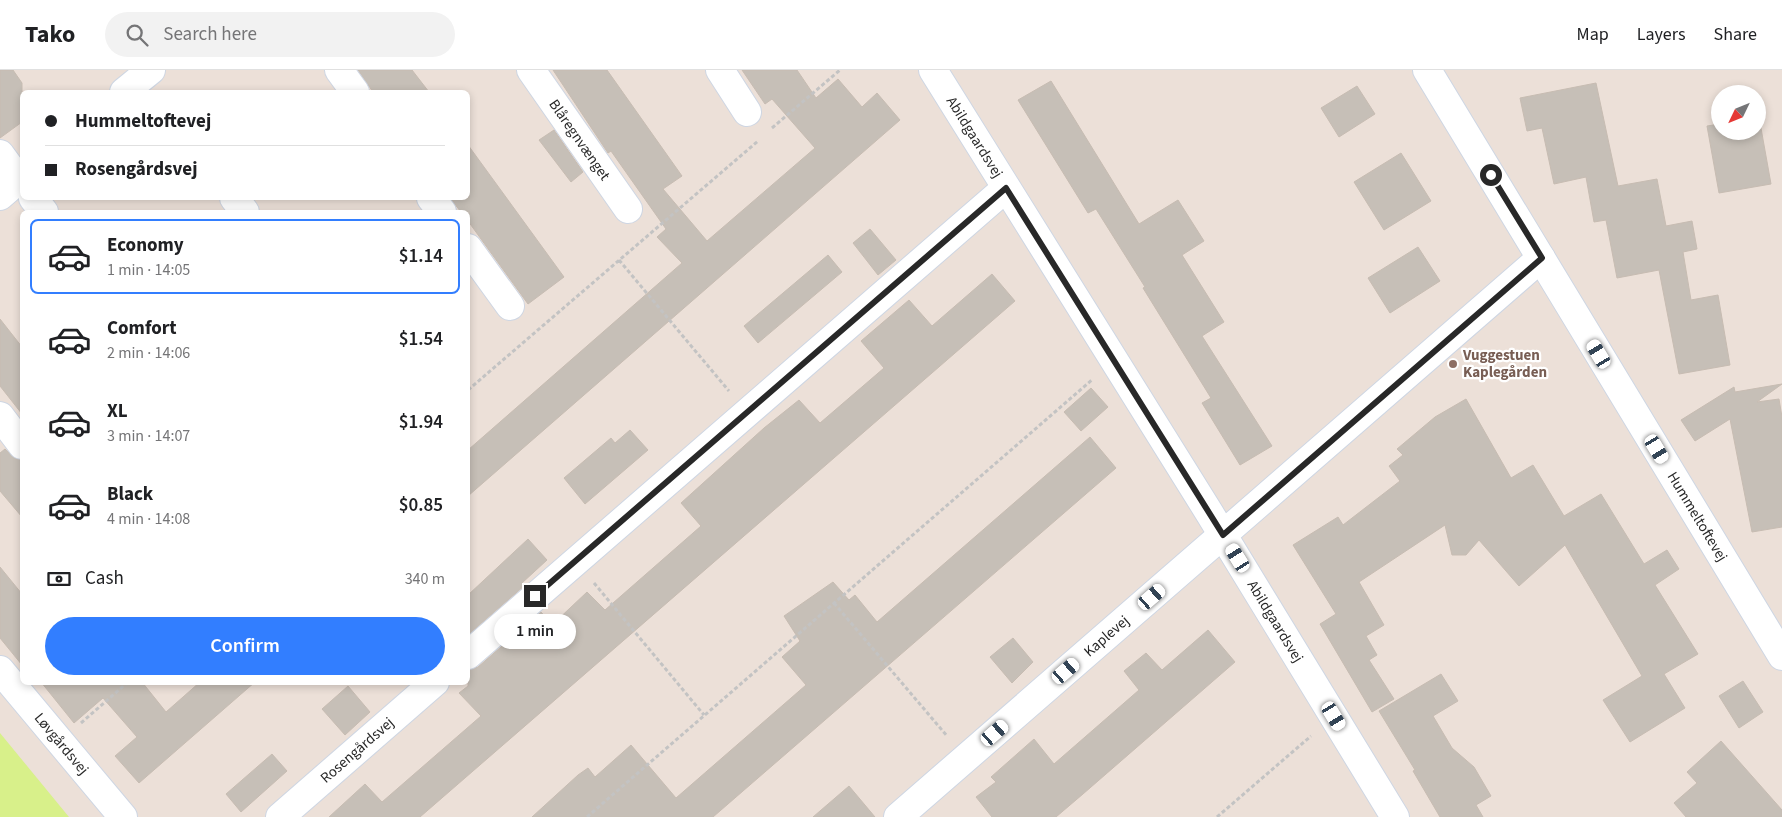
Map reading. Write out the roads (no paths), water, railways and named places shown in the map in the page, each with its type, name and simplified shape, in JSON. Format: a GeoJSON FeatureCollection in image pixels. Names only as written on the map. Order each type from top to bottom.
{"type":"FeatureCollection","features":[{"type":"Feature","properties":{"kind":"street"},"geometry":{"type":"LineString","coordinates":[[339,70],[354,90]]}},
{"type":"Feature","properties":{"kind":"street","name":"Blåregnvænget"},"geometry":{"type":"LineString","coordinates":[[531,70],[628,209]]}},
{"type":"Feature","properties":{"kind":"street"},"geometry":{"type":"LineString","coordinates":[[720,70],[747,112]]}},
{"type":"Feature","properties":{"kind":"street","name":"Abildgaardsvej"},"geometry":{"type":"LineString","coordinates":[[934,70],[1223,535],[1394,817]]}},
{"type":"Feature","properties":{"kind":"street","name":"Hummeltoftevej"},"geometry":{"type":"LineString","coordinates":[[1427,70],[1782,656]]}},
{"type":"Feature","properties":{"kind":"street"},"geometry":{"type":"LineString","coordinates":[[127,90],[148,77]]}},
{"type":"Feature","properties":{"kind":"street"},"geometry":{"type":"LineString","coordinates":[[0,154],[19,187]]}},
{"type":"Feature","properties":{"kind":"street"},"geometry":{"type":"LineString","coordinates":[[470,653],[1006,188]]}},
{"type":"Feature","properties":{"kind":"street"},"geometry":{"type":"LineString","coordinates":[[32,200],[42,210]]}},
{"type":"Feature","properties":{"kind":"street"},"geometry":{"type":"LineString","coordinates":[[236,200],[243,210]]}},
{"type":"Feature","properties":{"kind":"street"},"geometry":{"type":"LineString","coordinates":[[433,200],[440,210]]}},
{"type":"Feature","properties":{"kind":"street"},"geometry":{"type":"LineString","coordinates":[[470,251],[510,306]]}},
{"type":"Feature","properties":{"kind":"street","name":"Kaplevej"},"geometry":{"type":"LineString","coordinates":[[898,817],[1542,258]]}},
{"type":"Feature","properties":{"kind":"street"},"geometry":{"type":"LineString","coordinates":[[0,416],[20,441]]}},
{"type":"Feature","properties":{"kind":"street","name":"Løvgårdsvej"},"geometry":{"type":"LineString","coordinates":[[0,670],[123,817]]}},
{"type":"Feature","properties":{"kind":"street","name":"Rosengårdsvej"},"geometry":{"type":"LineString","coordinates":[[280,817],[432,685]]}},
{"type":"Feature","properties":{"kind":"place","name":"Vuggestuen Kaplegården"},"geometry":{"type":"Point","coordinates":[1453,364]}}]}
